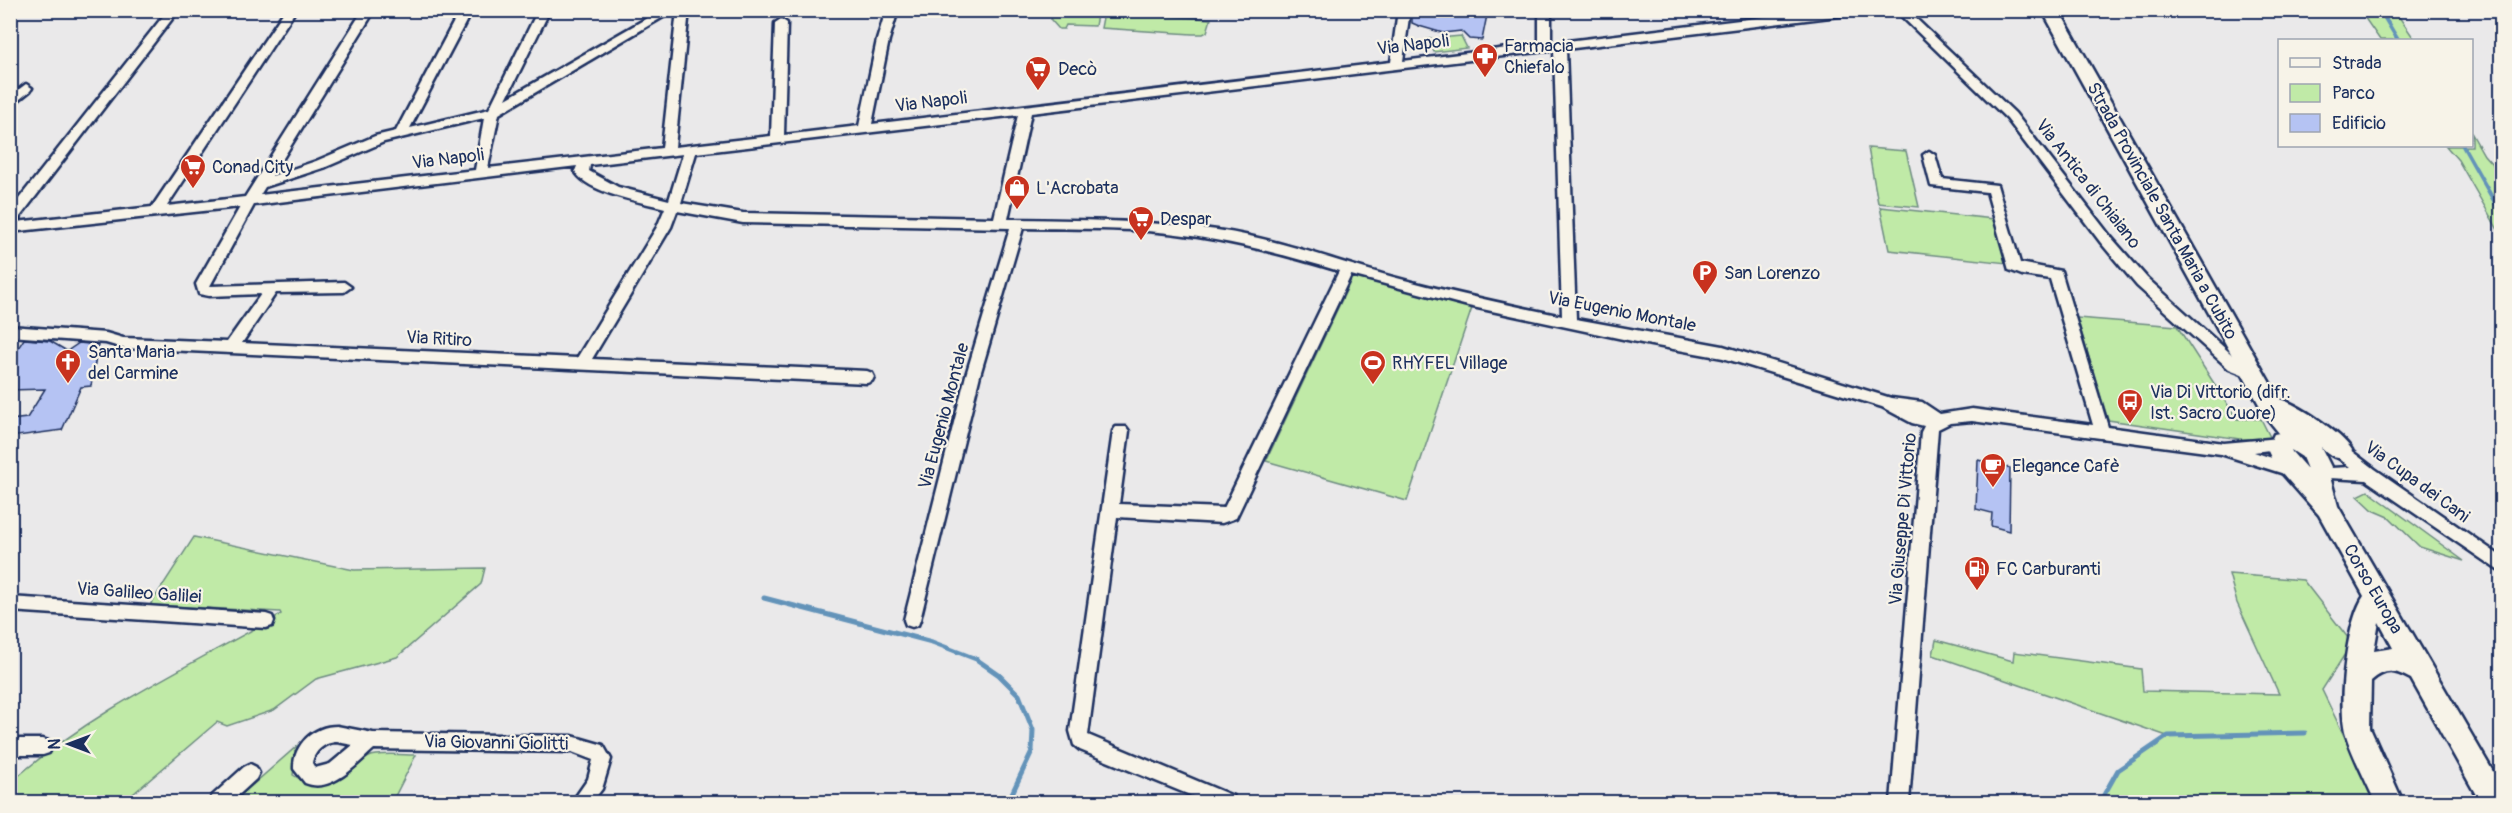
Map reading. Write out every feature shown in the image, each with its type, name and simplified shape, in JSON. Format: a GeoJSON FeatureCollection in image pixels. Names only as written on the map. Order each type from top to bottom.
{"type":"FeatureCollection","features":[{"type":"Feature","properties":{"kind":"main road","name":"Strada Provinciale Santa Maria a Cubito"},"geometry":{"type":"LineString","coordinates":[[2050,10],[2292,443],[2278,448],[2282,457],[2303,472]]}},
{"type":"Feature","properties":{"kind":"main road"},"geometry":{"type":"LineString","coordinates":[[2272,406],[2300,420],[2340,450]]}},
{"type":"Feature","properties":{"kind":"main road","name":"Corso Europa"},"geometry":{"type":"LineString","coordinates":[[2303,472],[2327,508],[2495,802]]}},
{"type":"Feature","properties":{"kind":"main road"},"geometry":{"type":"LineString","coordinates":[[2378,597],[2368,611],[2364,626],[2356,699],[2357,728],[2389,802]]}},
{"type":"Feature","properties":{"kind":"main road","name":"Corso Europa"},"geometry":{"type":"LineString","coordinates":[[2359,675],[2372,662],[2388,658],[2403,662],[2420,671]]}},
{"type":"Feature","properties":{"kind":"street"},"geometry":{"type":"LineString","coordinates":[[10,220],[174,10]]}},
{"type":"Feature","properties":{"kind":"street"},"geometry":{"type":"LineString","coordinates":[[156,212],[291,10]]}},
{"type":"Feature","properties":{"kind":"street"},"geometry":{"type":"LineString","coordinates":[[344,286],[209,291],[202,287],[249,202],[369,10]]}},
{"type":"Feature","properties":{"kind":"street"},"geometry":{"type":"LineString","coordinates":[[401,133],[466,10]]}},
{"type":"Feature","properties":{"kind":"street"},"geometry":{"type":"LineString","coordinates":[[481,173],[493,112],[544,10]]}},
{"type":"Feature","properties":{"kind":"street"},"geometry":{"type":"LineString","coordinates":[[261,184],[321,164],[362,145],[401,133],[493,112],[670,10]]}},
{"type":"Feature","properties":{"kind":"street"},"geometry":{"type":"LineString","coordinates":[[668,151],[683,10]]}},
{"type":"Feature","properties":{"kind":"street"},"geometry":{"type":"LineString","coordinates":[[865,129],[883,40],[892,10]]}},
{"type":"Feature","properties":{"kind":"street"},"geometry":{"type":"LineString","coordinates":[[1397,64],[1404,10]]}},
{"type":"Feature","properties":{"kind":"street"},"geometry":{"type":"LineString","coordinates":[[1545,10],[1545,47]]}},
{"type":"Feature","properties":{"kind":"street","name":"Via Napoli"},"geometry":{"type":"LineString","coordinates":[[10,227],[249,202],[585,160],[777,140],[1855,10]]}},
{"type":"Feature","properties":{"kind":"street","name":"Via Antica di Chiaiano"},"geometry":{"type":"LineString","coordinates":[[1900,10],[2012,116],[2106,240],[2142,282],[2234,365],[2252,372]]}},
{"type":"Feature","properties":{"kind":"street"},"geometry":{"type":"LineString","coordinates":[[777,140],[781,23]]}},
{"type":"Feature","properties":{"kind":"street"},"geometry":{"type":"LineString","coordinates":[[1560,46],[1569,323]]}},
{"type":"Feature","properties":{"kind":"street"},"geometry":{"type":"LineString","coordinates":[[10,103],[26,88]]}},
{"type":"Feature","properties":{"kind":"street"},"geometry":{"type":"LineString","coordinates":[[1000,223],[1026,109]]}},
{"type":"Feature","properties":{"kind":"street"},"geometry":{"type":"LineString","coordinates":[[581,364],[664,227],[691,149]]}},
{"type":"Feature","properties":{"kind":"street"},"geometry":{"type":"LineString","coordinates":[[1929,155],[1936,183],[1992,188],[2014,266],[2022,270],[2056,275],[2102,431]]}},
{"type":"Feature","properties":{"kind":"street","name":"Via Eugenio Montale"},"geometry":{"type":"LineString","coordinates":[[585,160],[582,171],[584,175],[614,190],[673,206],[758,220],[1146,226],[1219,235],[1279,248],[1422,290],[1569,323],[1723,352],[1887,403],[1917,419],[1938,421]]}},
{"type":"Feature","properties":{"kind":"street","name":"Via Eugenio Montale"},"geometry":{"type":"LineString","coordinates":[[912,620],[973,375],[1018,223]]}},
{"type":"Feature","properties":{"kind":"street"},"geometry":{"type":"LineString","coordinates":[[1111,510],[1222,516],[1230,513],[1348,267]]}},
{"type":"Feature","properties":{"kind":"street"},"geometry":{"type":"LineString","coordinates":[[230,349],[272,288]]}},
{"type":"Feature","properties":{"kind":"street","name":"Via Ritiro"},"geometry":{"type":"LineString","coordinates":[[10,331],[106,338],[123,344],[867,377]]}},
{"type":"Feature","properties":{"kind":"street","name":"Via Giuseppe Di Vittorio"},"geometry":{"type":"LineString","coordinates":[[1900,802],[1929,432],[1932,425],[1950,417],[1972,415],[2221,448],[2303,472],[2369,474]]}},
{"type":"Feature","properties":{"kind":"street"},"geometry":{"type":"LineString","coordinates":[[1121,431],[1079,731],[1080,739],[1086,744],[1227,802]]}},
{"type":"Feature","properties":{"kind":"street","name":"Via Giuseppe Di Vittorio"},"geometry":{"type":"LineString","coordinates":[[2221,448],[2292,443]]}},
{"type":"Feature","properties":{"kind":"street","name":"Via Cupa dei Cani"},"geometry":{"type":"LineString","coordinates":[[2292,443],[2326,446],[2340,450],[2369,474],[2502,566]]}},
{"type":"Feature","properties":{"kind":"street","name":"Via Galileo Galilei"},"geometry":{"type":"LineString","coordinates":[[10,604],[266,621]]}},
{"type":"Feature","properties":{"kind":"street","name":"Via Giovanni Giolitti"},"geometry":{"type":"LineString","coordinates":[[371,741],[572,744],[586,747],[597,751],[602,759],[596,783],[581,802]]}},
{"type":"Feature","properties":{"kind":"street"},"geometry":{"type":"LineString","coordinates":[[10,747],[43,747]]}},
{"type":"Feature","properties":{"kind":"street"},"geometry":{"type":"LineString","coordinates":[[218,802],[250,773]]}},
{"type":"Feature","properties":{"kind":"green space"},"geometry":{"type":"Polygon","coordinates":[[[2360,11],[2395,11],[2414,39],[2379,39],[2360,11]]]}},
{"type":"Feature","properties":{"kind":"green space"},"geometry":{"type":"Polygon","coordinates":[[[1104,12],[1211,19],[1207,32],[1203,34],[1101,28],[1104,12]]]}},
{"type":"Feature","properties":{"kind":"green space"},"geometry":{"type":"Polygon","coordinates":[[[1052,13],[1097,15],[1095,26],[1066,25],[1064,29],[1059,29],[1051,20],[1052,13]]]}},
{"type":"Feature","properties":{"kind":"green space"},"geometry":{"type":"Polygon","coordinates":[[[1461,36],[1467,48],[1434,52],[1428,39],[1461,36]]]}},
{"type":"Feature","properties":{"kind":"green space"},"geometry":{"type":"Polygon","coordinates":[[[2473,136],[2484,155],[2501,174],[2501,235],[2458,160],[2447,147],[2473,147],[2473,136]]]}},
{"type":"Feature","properties":{"kind":"green space"},"geometry":{"type":"Polygon","coordinates":[[[1868,148],[1906,151],[1919,207],[1878,203],[1868,148]]]}},
{"type":"Feature","properties":{"kind":"green space"},"geometry":{"type":"Polygon","coordinates":[[[1880,207],[1994,219],[2007,263],[1889,250],[1880,207]]]}},
{"type":"Feature","properties":{"kind":"green space","name":"RHYFEL Village"},"geometry":{"type":"Polygon","coordinates":[[[1353,276],[1472,308],[1407,501],[1266,461],[1353,276]]]}},
{"type":"Feature","properties":{"kind":"green space"},"geometry":{"type":"Polygon","coordinates":[[[2077,318],[2177,326],[2237,419],[2261,419],[2271,439],[2240,439],[2108,420],[2077,318]]]}},
{"type":"Feature","properties":{"kind":"green space"},"geometry":{"type":"Polygon","coordinates":[[[2368,491],[2464,561],[2420,547],[2389,517],[2373,510],[2358,496],[2368,491]]]}},
{"type":"Feature","properties":{"kind":"green space"},"geometry":{"type":"Polygon","coordinates":[[[194,537],[354,570],[485,568],[481,584],[397,657],[316,679],[274,710],[227,726],[217,722],[133,794],[141,802],[11,802],[10,783],[73,734],[141,691],[281,614],[280,612],[150,605],[194,537]]]}},
{"type":"Feature","properties":{"kind":"green space"},"geometry":{"type":"Polygon","coordinates":[[[2229,574],[2303,580],[2352,643],[2322,690],[2376,802],[2100,802],[2118,770],[2167,736],[1933,655],[1936,640],[2013,661],[2014,652],[2141,669],[2143,691],[2279,694],[2237,603],[2229,574]]]}},
{"type":"Feature","properties":{"kind":"green space"},"geometry":{"type":"Polygon","coordinates":[[[297,746],[293,775],[315,784],[333,780],[373,755],[416,755],[392,802],[233,802],[297,746]]]}},
{"type":"Feature","properties":{"kind":"building"},"geometry":{"type":"Polygon","coordinates":[[[1412,10],[1488,10],[1482,40],[1469,39],[1461,31],[1443,33],[1412,23],[1412,10]]]}},
{"type":"Feature","properties":{"kind":"building"},"geometry":{"type":"Polygon","coordinates":[[[24,339],[50,341],[67,351],[79,343],[98,345],[91,386],[81,387],[62,430],[10,437],[10,420],[27,418],[45,389],[10,390],[10,360],[24,339]]]}},
{"type":"Feature","properties":{"kind":"building","name":"Elegance Cafè"},"geometry":{"type":"Polygon","coordinates":[[[1978,460],[2010,468],[2009,531],[1991,526],[1992,513],[1976,509],[1978,460]]]}},
{"type":"Feature","properties":{"kind":"waterway"},"geometry":{"type":"LineString","coordinates":[[2380,10],[2397,39]]}},
{"type":"Feature","properties":{"kind":"waterway"},"geometry":{"type":"LineString","coordinates":[[2464,147],[2502,215]]}},
{"type":"Feature","properties":{"kind":"waterway"},"geometry":{"type":"LineString","coordinates":[[764,598],[932,642],[976,659],[999,675],[1019,695],[1033,730],[1032,751],[1008,802]]}},
{"type":"Feature","properties":{"kind":"waterway"},"geometry":{"type":"LineString","coordinates":[[2100,802],[2118,770],[2168,736],[2305,733]]}},
{"type":"Feature","properties":{"kind":"place","name":"Farmacia Chiefalo"},"geometry":{"type":"Point","coordinates":[1485,79]}},
{"type":"Feature","properties":{"kind":"place","name":"Decò"},"geometry":{"type":"Point","coordinates":[1038,92]}},
{"type":"Feature","properties":{"kind":"place","name":"Conad City"},"geometry":{"type":"Point","coordinates":[193,190]}},
{"type":"Feature","properties":{"kind":"place","name":"L'Acrobata"},"geometry":{"type":"Point","coordinates":[1017,211]}},
{"type":"Feature","properties":{"kind":"place","name":"Despar"},"geometry":{"type":"Point","coordinates":[1141,242]}},
{"type":"Feature","properties":{"kind":"place","name":"San Lorenzo"},"geometry":{"type":"Point","coordinates":[1705,296]}},
{"type":"Feature","properties":{"kind":"place","name":"Santa Maria del Carmine"},"geometry":{"type":"Point","coordinates":[68,385]}},
{"type":"Feature","properties":{"kind":"place","name":"RHYFEL Village"},"geometry":{"type":"Point","coordinates":[1373,386]}},
{"type":"Feature","properties":{"kind":"place","name":"Via Di Vittorio (difr. Ist. Sacro Cuore)"},"geometry":{"type":"Point","coordinates":[2130,425]}},
{"type":"Feature","properties":{"kind":"place","name":"Elegance Cafè"},"geometry":{"type":"Point","coordinates":[1993,489]}},
{"type":"Feature","properties":{"kind":"place","name":"FC Carburanti"},"geometry":{"type":"Point","coordinates":[1977,592]}}]}
